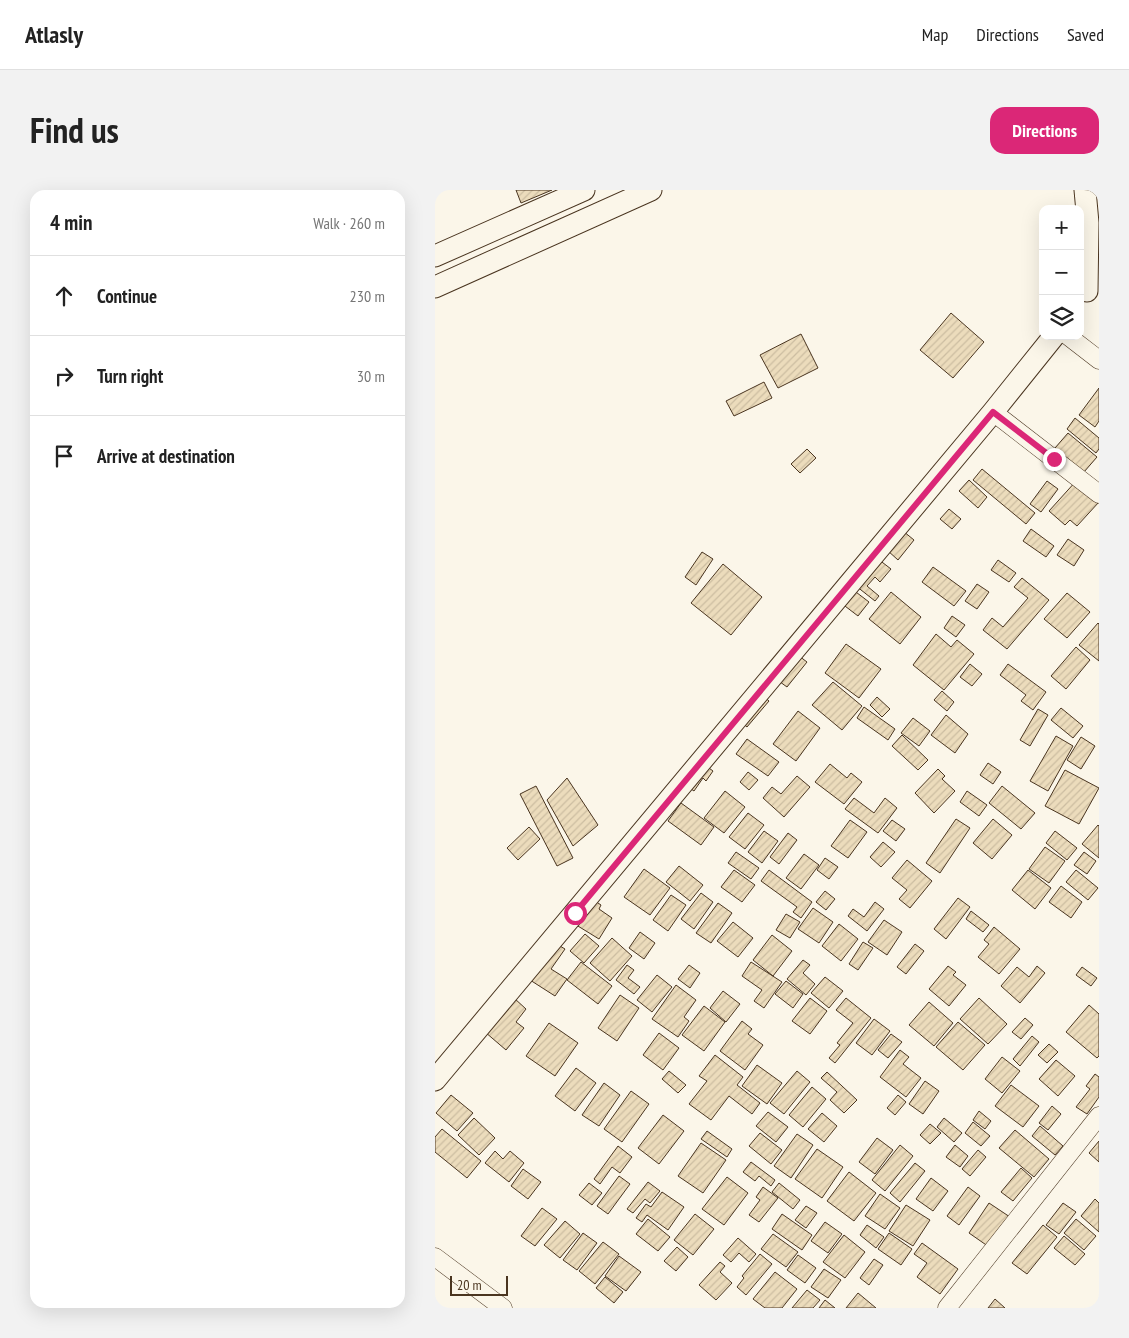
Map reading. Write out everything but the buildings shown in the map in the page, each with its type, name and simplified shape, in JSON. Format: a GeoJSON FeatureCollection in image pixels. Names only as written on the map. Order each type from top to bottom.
{"type":"FeatureCollection","features":[{"type":"Feature","properties":{"kind":"street"},"geometry":{"type":"LineString","coordinates":[[435,287],[651,190]]}},
{"type":"Feature","properties":{"kind":"street"},"geometry":{"type":"LineString","coordinates":[[1085,190],[1088,224],[1089,289]]}},
{"type":"Feature","properties":{"kind":"street"},"geometry":{"type":"LineString","coordinates":[[435,256],[582,191]]}},
{"type":"Feature","properties":{"kind":"street"},"geometry":{"type":"LineString","coordinates":[[435,1080],[993,412],[1051,340]]}},
{"type":"Feature","properties":{"kind":"street"},"geometry":{"type":"LineString","coordinates":[[1073,340],[1099,360]]}},
{"type":"Feature","properties":{"kind":"street"},"geometry":{"type":"LineString","coordinates":[[993,412],[1099,494]]}},
{"type":"Feature","properties":{"kind":"street"},"geometry":{"type":"LineString","coordinates":[[947,1308],[1099,1116]]}},
{"type":"Feature","properties":{"kind":"street"},"geometry":{"type":"LineString","coordinates":[[435,1257],[503,1308]]}},
{"type":"Feature","properties":{"kind":"route"},"geometry":{"type":"LineString","coordinates":[[575,913],[993,412],[1054,459]]}}]}
